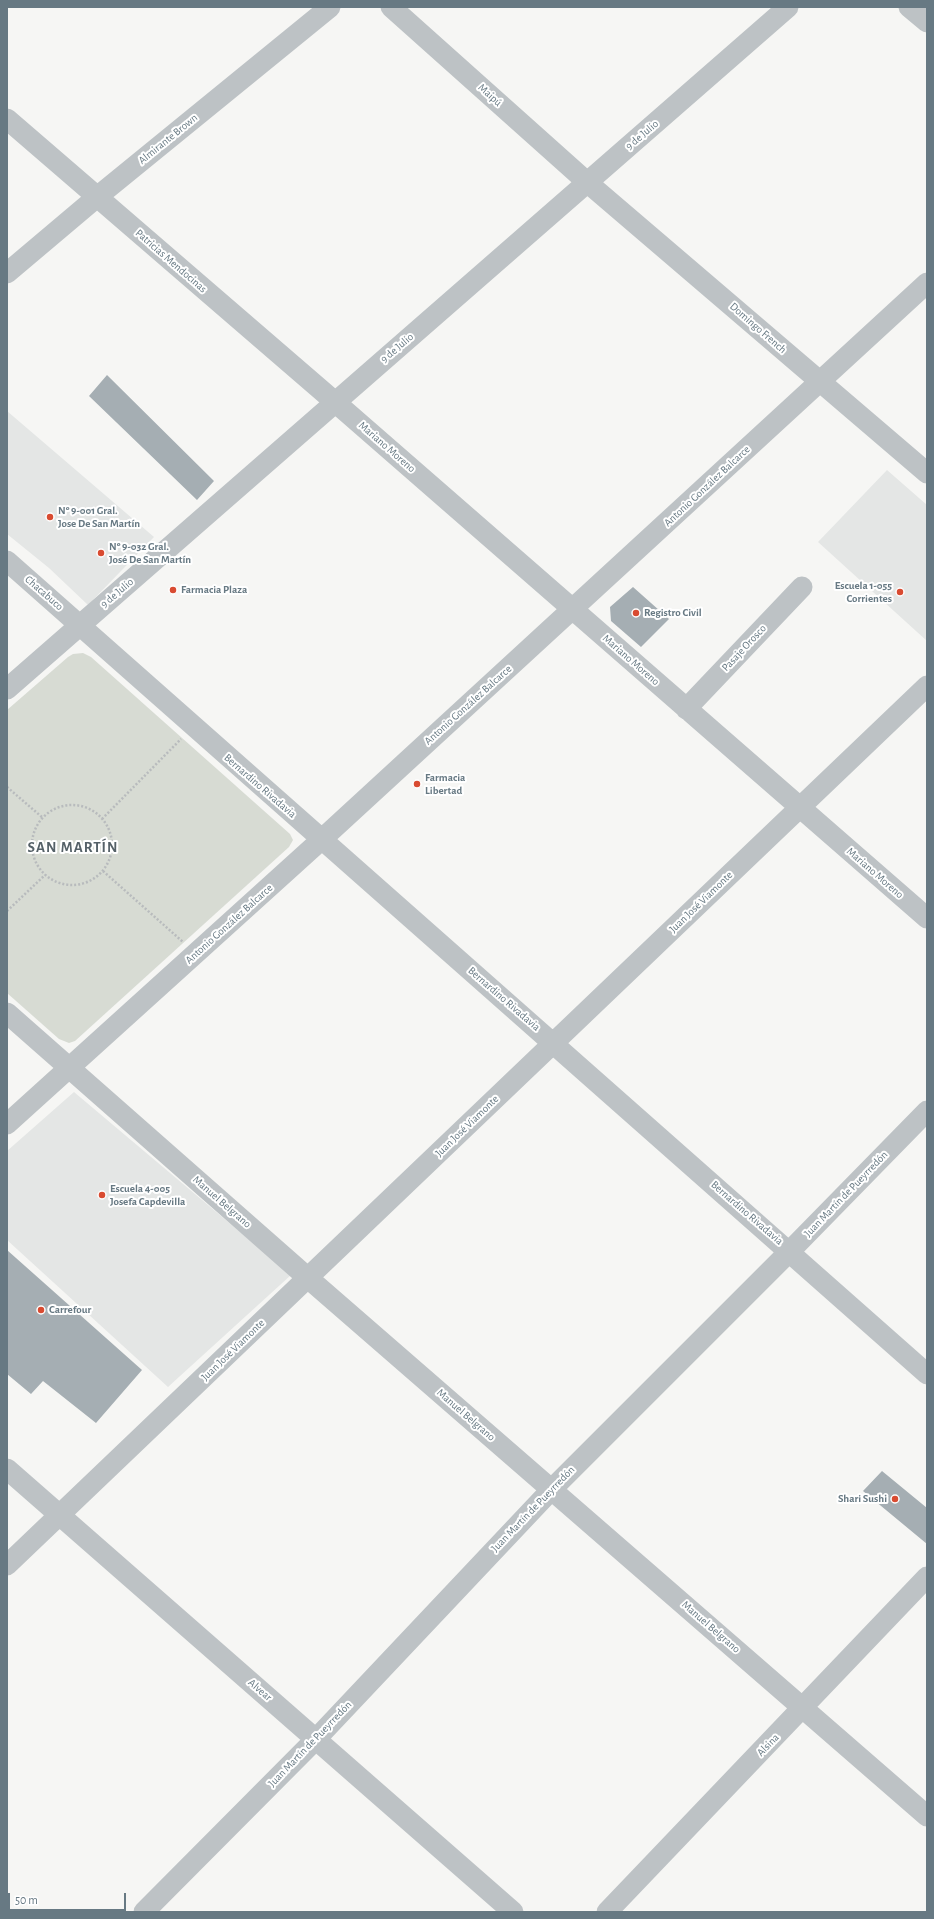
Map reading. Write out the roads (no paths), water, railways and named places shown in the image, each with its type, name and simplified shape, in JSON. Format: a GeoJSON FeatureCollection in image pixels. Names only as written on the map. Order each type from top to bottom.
{"type":"FeatureCollection","features":[{"type":"Feature","properties":{"kind":"street","name":"Almirante Brown"},"geometry":{"type":"LineString","coordinates":[[7,273],[97,197],[330,7]]}},
{"type":"Feature","properties":{"kind":"street","name":"Maipú"},"geometry":{"type":"LineString","coordinates":[[391,7],[588,183]]}},
{"type":"Feature","properties":{"kind":"street","name":"9 de Julio"},"geometry":{"type":"LineString","coordinates":[[7,689],[788,7]]}},
{"type":"Feature","properties":{"kind":"street"},"geometry":{"type":"LineString","coordinates":[[910,7],[927,22]]}},
{"type":"Feature","properties":{"kind":"street","name":"Patricias Mendocinas"},"geometry":{"type":"LineString","coordinates":[[7,119],[335,402]]}},
{"type":"Feature","properties":{"kind":"street","name":"Domingo French"},"geometry":{"type":"LineString","coordinates":[[588,183],[927,473]]}},
{"type":"Feature","properties":{"kind":"street","name":"Antonio González Balcarce"},"geometry":{"type":"LineString","coordinates":[[7,1124],[196,954],[573,610],[927,283]]}},
{"type":"Feature","properties":{"kind":"street","name":"Mariano Moreno"},"geometry":{"type":"LineString","coordinates":[[335,402],[927,918]]}},
{"type":"Feature","properties":{"kind":"street","name":"Chacabuco"},"geometry":{"type":"LineString","coordinates":[[7,561],[80,625]]}},
{"type":"Feature","properties":{"kind":"street","name":"Pasaje Orosco"},"geometry":{"type":"LineString","coordinates":[[686,708],[802,587]]}},
{"type":"Feature","properties":{"kind":"street","name":"Bernardino Rivadavia"},"geometry":{"type":"LineString","coordinates":[[80,625],[192,727],[554,1042],[927,1374]]}},
{"type":"Feature","properties":{"kind":"street","name":"Juan José Viamonte"},"geometry":{"type":"LineString","coordinates":[[7,1565],[927,686]]}},
{"type":"Feature","properties":{"kind":"street","name":"Manuel Belgrano"},"geometry":{"type":"LineString","coordinates":[[7,1013],[308,1278],[927,1816]]}},
{"type":"Feature","properties":{"kind":"street","name":"Juan Martín de Pueyrredón"},"geometry":{"type":"LineString","coordinates":[[144,1912],[316,1738],[552,1489],[790,1251],[927,1111]]}},
{"type":"Feature","properties":{"kind":"street","name":"Alvear"},"geometry":{"type":"LineString","coordinates":[[7,1469],[513,1912]]}},
{"type":"Feature","properties":{"kind":"street","name":"Alsina"},"geometry":{"type":"LineString","coordinates":[[607,1912],[804,1708],[927,1577]]}},
{"type":"Feature","properties":{"kind":"place","name":"Nº 9-001 Gral. Jose De San Martín"},"geometry":{"type":"Point","coordinates":[50,517]}},
{"type":"Feature","properties":{"kind":"place","name":"Nº 9-032 Gral. José De San Martín"},"geometry":{"type":"Point","coordinates":[101,553]}},
{"type":"Feature","properties":{"kind":"place","name":"Farmacia Plaza"},"geometry":{"type":"Point","coordinates":[173,590]}},
{"type":"Feature","properties":{"kind":"place","name":"Escuela 1-055 Corrientes"},"geometry":{"type":"Point","coordinates":[900,592]}},
{"type":"Feature","properties":{"kind":"place","name":"Registro Civil"},"geometry":{"type":"Point","coordinates":[636,613]}},
{"type":"Feature","properties":{"kind":"place","name":"Farmacia Libertad"},"geometry":{"type":"Point","coordinates":[417,784]}},
{"type":"Feature","properties":{"kind":"place","name":"Escuela 4-005 Josefa Capdevilla"},"geometry":{"type":"Point","coordinates":[102,1195]}},
{"type":"Feature","properties":{"kind":"place","name":"Carrefour"},"geometry":{"type":"Point","coordinates":[41,1310]}},
{"type":"Feature","properties":{"kind":"place","name":"Shari Sushi"},"geometry":{"type":"Point","coordinates":[895,1499]}},
{"type":"Feature","properties":{"kind":"district","name":"SAN MARTÍN"},"geometry":{"type":"Point","coordinates":[73,847]}}]}
